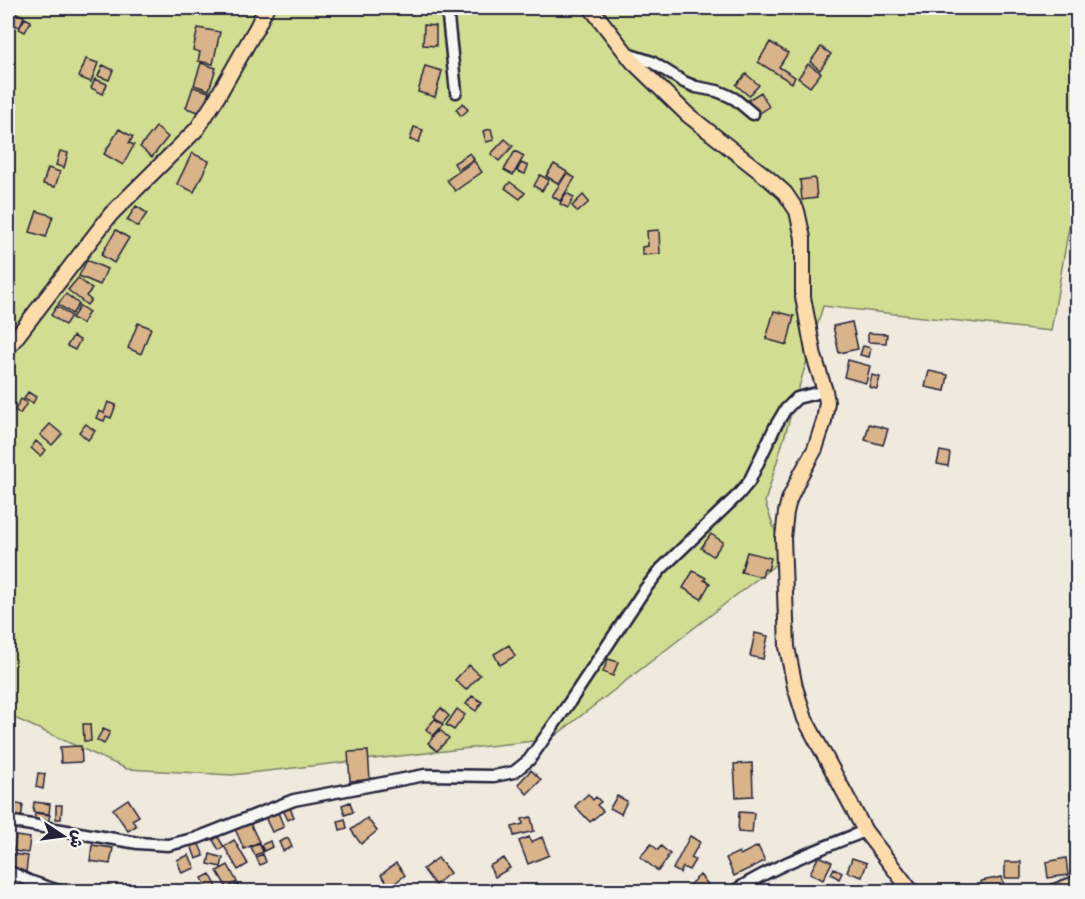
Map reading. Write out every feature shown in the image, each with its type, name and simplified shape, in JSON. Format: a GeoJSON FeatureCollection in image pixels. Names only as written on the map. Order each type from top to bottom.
{"type":"FeatureCollection","features":[{"type":"Feature","properties":{"kind":"main road"},"geometry":{"type":"LineString","coordinates":[[8,348],[111,214],[197,129],[266,8]]}},
{"type":"Feature","properties":{"kind":"main road"},"geometry":{"type":"LineString","coordinates":[[591,8],[633,62],[688,115],[785,193],[797,212],[803,238],[803,297],[814,356],[825,391],[826,412],[815,448],[789,500],[786,512],[783,538],[787,647],[804,719],[865,831],[912,891]]}},
{"type":"Feature","properties":{"kind":"main road"},"geometry":{"type":"LineString","coordinates":[[1053,891],[1077,883]]}},
{"type":"Feature","properties":{"kind":"street"},"geometry":{"type":"LineString","coordinates":[[447,8],[456,92]]}},
{"type":"Feature","properties":{"kind":"street"},"geometry":{"type":"LineString","coordinates":[[627,54],[652,62],[690,84],[727,95],[753,114]]}},
{"type":"Feature","properties":{"kind":"street"},"geometry":{"type":"LineString","coordinates":[[8,831],[12,822],[138,843],[168,844],[197,838],[294,800],[424,776],[494,776],[514,772],[529,760],[645,589],[677,553],[749,482],[785,410],[797,398],[825,391]]}},
{"type":"Feature","properties":{"kind":"street"},"geometry":{"type":"LineString","coordinates":[[733,891],[794,861],[865,831]]}},
{"type":"Feature","properties":{"kind":"street"},"geometry":{"type":"LineString","coordinates":[[8,871],[29,881],[62,891]]}},
{"type":"Feature","properties":{"kind":"green space"},"geometry":{"type":"Polygon","coordinates":[[[8,8],[1077,8],[1077,181],[1051,331],[823,306],[765,502],[784,558],[551,739],[232,775],[127,769],[8,715],[8,8]]]}},
{"type":"Feature","properties":{"kind":"building"},"geometry":{"type":"Polygon","coordinates":[[[8,10],[14,13],[11,23],[8,22],[8,10]]]}},
{"type":"Feature","properties":{"kind":"building"},"geometry":{"type":"Polygon","coordinates":[[[16,13],[24,16],[20,27],[12,24],[16,13]]]}},
{"type":"Feature","properties":{"kind":"building"},"geometry":{"type":"Polygon","coordinates":[[[25,18],[31,21],[25,32],[19,29],[25,18]]]}},
{"type":"Feature","properties":{"kind":"building"},"geometry":{"type":"Polygon","coordinates":[[[424,25],[436,26],[436,46],[423,45],[424,25]]]}},
{"type":"Feature","properties":{"kind":"building"},"geometry":{"type":"Polygon","coordinates":[[[198,28],[220,32],[213,64],[198,61],[200,52],[193,50],[198,28]]]}},
{"type":"Feature","properties":{"kind":"building"},"geometry":{"type":"Polygon","coordinates":[[[770,42],[788,53],[779,67],[795,77],[792,83],[758,62],[770,42]]]}},
{"type":"Feature","properties":{"kind":"building"},"geometry":{"type":"Polygon","coordinates":[[[821,47],[831,54],[820,70],[810,62],[821,47]]]}},
{"type":"Feature","properties":{"kind":"building"},"geometry":{"type":"Polygon","coordinates":[[[86,59],[98,63],[91,82],[79,77],[86,59]]]}},
{"type":"Feature","properties":{"kind":"building"},"geometry":{"type":"Polygon","coordinates":[[[201,63],[216,68],[209,90],[194,85],[201,63]]]}},
{"type":"Feature","properties":{"kind":"building"},"geometry":{"type":"Polygon","coordinates":[[[808,64],[821,73],[810,87],[798,78],[808,64]]]}},
{"type":"Feature","properties":{"kind":"building"},"geometry":{"type":"Polygon","coordinates":[[[103,65],[113,70],[109,80],[98,76],[103,65]]]}},
{"type":"Feature","properties":{"kind":"building"},"geometry":{"type":"Polygon","coordinates":[[[425,66],[442,71],[435,97],[418,92],[425,66]]]}},
{"type":"Feature","properties":{"kind":"building"},"geometry":{"type":"Polygon","coordinates":[[[746,74],[759,85],[749,96],[736,85],[746,74]]]}},
{"type":"Feature","properties":{"kind":"building"},"geometry":{"type":"Polygon","coordinates":[[[95,79],[107,84],[103,94],[91,88],[95,79]]]}},
{"type":"Feature","properties":{"kind":"building"},"geometry":{"type":"Polygon","coordinates":[[[193,87],[209,92],[202,113],[186,108],[193,87]]]}},
{"type":"Feature","properties":{"kind":"building"},"geometry":{"type":"Polygon","coordinates":[[[761,92],[769,107],[757,115],[748,100],[761,92]]]}},
{"type":"Feature","properties":{"kind":"building"},"geometry":{"type":"Polygon","coordinates":[[[463,103],[468,110],[461,116],[456,109],[463,103]]]}},
{"type":"Feature","properties":{"kind":"building"},"geometry":{"type":"Polygon","coordinates":[[[156,127],[168,137],[152,157],[140,147],[156,127]]]}},
{"type":"Feature","properties":{"kind":"building"},"geometry":{"type":"Polygon","coordinates":[[[414,127],[423,130],[419,142],[410,140],[414,127]]]}},
{"type":"Feature","properties":{"kind":"building"},"geometry":{"type":"Polygon","coordinates":[[[119,129],[133,137],[129,143],[134,145],[123,165],[104,154],[119,129]]]}},
{"type":"Feature","properties":{"kind":"building"},"geometry":{"type":"Polygon","coordinates":[[[491,129],[494,140],[486,142],[483,131],[491,129]]]}},
{"type":"Feature","properties":{"kind":"building"},"geometry":{"type":"Polygon","coordinates":[[[505,139],[513,146],[499,161],[491,154],[505,139]]]}},
{"type":"Feature","properties":{"kind":"building"},"geometry":{"type":"Polygon","coordinates":[[[60,151],[68,153],[64,168],[56,165],[60,151]]]}},
{"type":"Feature","properties":{"kind":"building"},"geometry":{"type":"Polygon","coordinates":[[[515,151],[524,156],[513,175],[504,170],[515,151]]]}},
{"type":"Feature","properties":{"kind":"building"},"geometry":{"type":"Polygon","coordinates":[[[192,153],[209,161],[194,192],[177,184],[192,153]]]}},
{"type":"Feature","properties":{"kind":"building"},"geometry":{"type":"Polygon","coordinates":[[[470,153],[474,159],[458,170],[454,163],[470,153]]]}},
{"type":"Feature","properties":{"kind":"building"},"geometry":{"type":"Polygon","coordinates":[[[474,161],[482,172],[455,191],[447,180],[474,161]]]}},
{"type":"Feature","properties":{"kind":"building"},"geometry":{"type":"Polygon","coordinates":[[[521,163],[528,166],[525,174],[517,171],[521,163]]]}},
{"type":"Feature","properties":{"kind":"building"},"geometry":{"type":"Polygon","coordinates":[[[554,164],[567,172],[559,184],[546,176],[554,164]]]}},
{"type":"Feature","properties":{"kind":"building"},"geometry":{"type":"Polygon","coordinates":[[[48,168],[60,172],[55,187],[43,184],[48,168]]]}},
{"type":"Feature","properties":{"kind":"building"},"geometry":{"type":"Polygon","coordinates":[[[567,173],[575,178],[560,201],[552,196],[567,173]]]}},
{"type":"Feature","properties":{"kind":"building"},"geometry":{"type":"Polygon","coordinates":[[[540,175],[549,180],[542,191],[534,186],[540,175]]]}},
{"type":"Feature","properties":{"kind":"building"},"geometry":{"type":"Polygon","coordinates":[[[815,178],[817,198],[802,200],[800,180],[815,178]]]}},
{"type":"Feature","properties":{"kind":"building"},"geometry":{"type":"Polygon","coordinates":[[[510,182],[525,193],[520,199],[505,188],[510,182]]]}},
{"type":"Feature","properties":{"kind":"building"},"geometry":{"type":"Polygon","coordinates":[[[566,193],[574,197],[568,208],[560,204],[566,193]]]}},
{"type":"Feature","properties":{"kind":"building"},"geometry":{"type":"Polygon","coordinates":[[[583,195],[589,202],[578,212],[572,206],[583,195]]]}},
{"type":"Feature","properties":{"kind":"building"},"geometry":{"type":"Polygon","coordinates":[[[136,206],[147,213],[138,227],[127,220],[136,206]]]}},
{"type":"Feature","properties":{"kind":"building"},"geometry":{"type":"Polygon","coordinates":[[[37,211],[53,216],[46,237],[30,232],[37,211]]]}},
{"type":"Feature","properties":{"kind":"building"},"geometry":{"type":"Polygon","coordinates":[[[116,230],[129,238],[114,263],[101,255],[116,230]]]}},
{"type":"Feature","properties":{"kind":"building"},"geometry":{"type":"Polygon","coordinates":[[[659,230],[660,254],[642,255],[642,247],[648,246],[647,231],[659,230]]]}},
{"type":"Feature","properties":{"kind":"building"},"geometry":{"type":"Polygon","coordinates":[[[87,260],[107,269],[100,285],[79,276],[87,260]]]}},
{"type":"Feature","properties":{"kind":"building"},"geometry":{"type":"Polygon","coordinates":[[[78,278],[92,289],[86,296],[91,300],[87,305],[68,290],[78,278]]]}},
{"type":"Feature","properties":{"kind":"building"},"geometry":{"type":"Polygon","coordinates":[[[66,294],[79,304],[72,314],[58,304],[66,294]]]}},
{"type":"Feature","properties":{"kind":"building"},"geometry":{"type":"Polygon","coordinates":[[[57,306],[71,316],[65,325],[51,315],[57,306]]]}},
{"type":"Feature","properties":{"kind":"building"},"geometry":{"type":"Polygon","coordinates":[[[80,306],[89,312],[82,324],[72,318],[80,306]]]}},
{"type":"Feature","properties":{"kind":"building"},"geometry":{"type":"Polygon","coordinates":[[[774,311],[794,316],[787,345],[766,339],[774,311]]]}},
{"type":"Feature","properties":{"kind":"building"},"geometry":{"type":"Polygon","coordinates":[[[852,322],[858,349],[839,353],[833,326],[852,322]]]}},
{"type":"Feature","properties":{"kind":"building"},"geometry":{"type":"Polygon","coordinates":[[[138,323],[151,328],[141,354],[128,348],[138,323]]]}},
{"type":"Feature","properties":{"kind":"building"},"geometry":{"type":"Polygon","coordinates":[[[868,333],[887,334],[886,343],[868,342],[868,333]]]}},
{"type":"Feature","properties":{"kind":"building"},"geometry":{"type":"Polygon","coordinates":[[[73,336],[80,340],[75,350],[67,346],[73,336]]]}},
{"type":"Feature","properties":{"kind":"building"},"geometry":{"type":"Polygon","coordinates":[[[863,346],[871,348],[869,357],[860,355],[863,346]]]}},
{"type":"Feature","properties":{"kind":"building"},"geometry":{"type":"Polygon","coordinates":[[[848,360],[870,366],[866,383],[844,377],[848,360]]]}},
{"type":"Feature","properties":{"kind":"building"},"geometry":{"type":"Polygon","coordinates":[[[929,371],[948,375],[945,391],[925,387],[929,371]]]}},
{"type":"Feature","properties":{"kind":"building"},"geometry":{"type":"Polygon","coordinates":[[[872,375],[880,377],[877,389],[869,387],[872,375]]]}},
{"type":"Feature","properties":{"kind":"building"},"geometry":{"type":"Polygon","coordinates":[[[28,392],[36,397],[33,403],[24,399],[28,392]]]}},
{"type":"Feature","properties":{"kind":"building"},"geometry":{"type":"Polygon","coordinates":[[[21,399],[27,403],[20,414],[15,410],[21,399]]]}},
{"type":"Feature","properties":{"kind":"building"},"geometry":{"type":"Polygon","coordinates":[[[108,402],[116,405],[111,418],[106,416],[104,421],[96,418],[99,411],[104,413],[108,402]]]}},
{"type":"Feature","properties":{"kind":"building"},"geometry":{"type":"Polygon","coordinates":[[[50,424],[62,434],[52,445],[40,435],[50,424]]]}},
{"type":"Feature","properties":{"kind":"building"},"geometry":{"type":"Polygon","coordinates":[[[86,424],[95,431],[88,440],[79,432],[86,424]]]}},
{"type":"Feature","properties":{"kind":"building"},"geometry":{"type":"Polygon","coordinates":[[[869,424],[888,429],[883,445],[865,440],[869,424]]]}},
{"type":"Feature","properties":{"kind":"building"},"geometry":{"type":"Polygon","coordinates":[[[36,441],[46,450],[40,456],[31,448],[36,441]]]}},
{"type":"Feature","properties":{"kind":"building"},"geometry":{"type":"Polygon","coordinates":[[[940,451],[950,453],[948,466],[937,464],[940,451]]]}},
{"type":"Feature","properties":{"kind":"building"},"geometry":{"type":"Polygon","coordinates":[[[711,534],[723,542],[713,556],[701,548],[711,534]]]}},
{"type":"Feature","properties":{"kind":"building"},"geometry":{"type":"Polygon","coordinates":[[[747,552],[771,558],[768,570],[764,569],[762,577],[741,572],[747,552]]]}},
{"type":"Feature","properties":{"kind":"building"},"geometry":{"type":"Polygon","coordinates":[[[693,571],[710,583],[701,599],[683,588],[693,571]]]}},
{"type":"Feature","properties":{"kind":"building"},"geometry":{"type":"Polygon","coordinates":[[[755,633],[768,636],[763,659],[750,656],[755,633]]]}},
{"type":"Feature","properties":{"kind":"building"},"geometry":{"type":"Polygon","coordinates":[[[509,645],[515,656],[500,665],[494,654],[509,645]]]}},
{"type":"Feature","properties":{"kind":"building"},"geometry":{"type":"Polygon","coordinates":[[[608,659],[618,662],[613,676],[603,672],[608,659]]]}},
{"type":"Feature","properties":{"kind":"building"},"geometry":{"type":"Polygon","coordinates":[[[469,665],[480,675],[466,690],[455,680],[469,665]]]}},
{"type":"Feature","properties":{"kind":"building"},"geometry":{"type":"Polygon","coordinates":[[[472,696],[482,702],[476,711],[466,704],[472,696]]]}},
{"type":"Feature","properties":{"kind":"building"},"geometry":{"type":"Polygon","coordinates":[[[441,708],[449,716],[442,724],[434,716],[441,708]]]}},
{"type":"Feature","properties":{"kind":"building"},"geometry":{"type":"Polygon","coordinates":[[[457,709],[465,715],[454,730],[446,725],[457,709]]]}},
{"type":"Feature","properties":{"kind":"building"},"geometry":{"type":"Polygon","coordinates":[[[435,719],[443,725],[433,736],[426,729],[435,719]]]}},
{"type":"Feature","properties":{"kind":"building"},"geometry":{"type":"Polygon","coordinates":[[[83,724],[90,724],[91,741],[84,741],[83,724]]]}},
{"type":"Feature","properties":{"kind":"building"},"geometry":{"type":"Polygon","coordinates":[[[103,729],[110,732],[104,744],[97,740],[103,729]]]}},
{"type":"Feature","properties":{"kind":"building"},"geometry":{"type":"Polygon","coordinates":[[[440,730],[449,738],[437,751],[428,743],[440,730]]]}},
{"type":"Feature","properties":{"kind":"building"},"geometry":{"type":"Polygon","coordinates":[[[81,746],[82,762],[61,763],[60,747],[81,746]]]}},
{"type":"Feature","properties":{"kind":"building"},"geometry":{"type":"Polygon","coordinates":[[[368,751],[370,780],[350,781],[348,752],[368,751]]]}},
{"type":"Feature","properties":{"kind":"building"},"geometry":{"type":"Polygon","coordinates":[[[752,763],[753,796],[736,797],[734,764],[752,763]]]}},
{"type":"Feature","properties":{"kind":"building"},"geometry":{"type":"Polygon","coordinates":[[[531,770],[541,780],[527,794],[518,784],[531,770]]]}},
{"type":"Feature","properties":{"kind":"building"},"geometry":{"type":"Polygon","coordinates":[[[38,773],[45,774],[43,789],[36,787],[38,773]]]}},
{"type":"Feature","properties":{"kind":"building"},"geometry":{"type":"Polygon","coordinates":[[[588,794],[593,800],[596,797],[601,802],[597,805],[603,811],[590,822],[575,806],[588,794]]]}},
{"type":"Feature","properties":{"kind":"building"},"geometry":{"type":"Polygon","coordinates":[[[617,796],[627,801],[621,814],[610,808],[617,796]]]}},
{"type":"Feature","properties":{"kind":"building"},"geometry":{"type":"Polygon","coordinates":[[[128,799],[139,816],[132,820],[136,826],[128,831],[113,809],[128,799]]]}},
{"type":"Feature","properties":{"kind":"building"},"geometry":{"type":"Polygon","coordinates":[[[34,802],[50,804],[49,814],[33,812],[34,802]]]}},
{"type":"Feature","properties":{"kind":"building"},"geometry":{"type":"Polygon","coordinates":[[[350,802],[353,812],[345,815],[342,805],[350,802]]]}},
{"type":"Feature","properties":{"kind":"building"},"geometry":{"type":"Polygon","coordinates":[[[12,803],[23,805],[21,819],[9,817],[12,803]]]}},
{"type":"Feature","properties":{"kind":"building"},"geometry":{"type":"Polygon","coordinates":[[[56,805],[62,805],[61,819],[56,819],[56,805]]]}},
{"type":"Feature","properties":{"kind":"building"},"geometry":{"type":"Polygon","coordinates":[[[289,806],[294,817],[288,820],[282,808],[289,806]]]}},
{"type":"Feature","properties":{"kind":"building"},"geometry":{"type":"Polygon","coordinates":[[[277,810],[284,827],[272,832],[264,815],[277,810]]]}},
{"type":"Feature","properties":{"kind":"building"},"geometry":{"type":"Polygon","coordinates":[[[739,812],[754,813],[752,833],[738,832],[739,812]]]}},
{"type":"Feature","properties":{"kind":"building"},"geometry":{"type":"Polygon","coordinates":[[[35,813],[50,815],[48,823],[34,821],[35,813]]]}},
{"type":"Feature","properties":{"kind":"building"},"geometry":{"type":"Polygon","coordinates":[[[531,817],[534,831],[514,836],[512,827],[523,824],[522,819],[531,817]]]}},
{"type":"Feature","properties":{"kind":"building"},"geometry":{"type":"Polygon","coordinates":[[[367,818],[377,831],[361,844],[351,830],[367,818]]]}},
{"type":"Feature","properties":{"kind":"building"},"geometry":{"type":"Polygon","coordinates":[[[345,819],[347,828],[340,830],[338,821],[345,819]]]}},
{"type":"Feature","properties":{"kind":"building"},"geometry":{"type":"Polygon","coordinates":[[[250,823],[259,842],[244,849],[235,829],[250,823]]]}},
{"type":"Feature","properties":{"kind":"building"},"geometry":{"type":"Polygon","coordinates":[[[16,836],[30,838],[28,853],[14,851],[16,836]]]}},
{"type":"Feature","properties":{"kind":"building"},"geometry":{"type":"Polygon","coordinates":[[[690,836],[700,842],[691,858],[695,860],[689,870],[683,867],[680,873],[673,869],[690,836]]]}},
{"type":"Feature","properties":{"kind":"building"},"geometry":{"type":"Polygon","coordinates":[[[218,837],[224,847],[219,850],[213,840],[218,837]]]}},
{"type":"Feature","properties":{"kind":"building"},"geometry":{"type":"Polygon","coordinates":[[[529,837],[531,842],[542,837],[549,855],[528,864],[519,841],[529,837]]]}},
{"type":"Feature","properties":{"kind":"building"},"geometry":{"type":"Polygon","coordinates":[[[288,838],[292,847],[283,851],[279,842],[288,838]]]}},
{"type":"Feature","properties":{"kind":"building"},"geometry":{"type":"Polygon","coordinates":[[[234,840],[248,864],[238,870],[224,846],[234,840]]]}},
{"type":"Feature","properties":{"kind":"building"},"geometry":{"type":"Polygon","coordinates":[[[270,841],[272,847],[264,851],[261,845],[270,841]]]}},
{"type":"Feature","properties":{"kind":"building"},"geometry":{"type":"Polygon","coordinates":[[[198,842],[204,856],[196,859],[191,845],[198,842]]]}},
{"type":"Feature","properties":{"kind":"building"},"geometry":{"type":"Polygon","coordinates":[[[259,843],[263,852],[255,855],[251,847],[259,843]]]}},
{"type":"Feature","properties":{"kind":"building"},"geometry":{"type":"Polygon","coordinates":[[[651,844],[658,850],[661,846],[670,854],[658,871],[640,857],[651,844]]]}},
{"type":"Feature","properties":{"kind":"building"},"geometry":{"type":"Polygon","coordinates":[[[92,845],[113,848],[110,864],[90,861],[92,845]]]}},
{"type":"Feature","properties":{"kind":"building"},"geometry":{"type":"Polygon","coordinates":[[[758,846],[765,861],[734,876],[726,858],[739,852],[740,855],[758,846]]]}},
{"type":"Feature","properties":{"kind":"building"},"geometry":{"type":"Polygon","coordinates":[[[11,854],[28,856],[26,872],[8,869],[11,854]]]}},
{"type":"Feature","properties":{"kind":"building"},"geometry":{"type":"Polygon","coordinates":[[[210,854],[223,858],[221,867],[208,864],[210,854]]]}},
{"type":"Feature","properties":{"kind":"building"},"geometry":{"type":"Polygon","coordinates":[[[263,854],[266,862],[260,865],[256,857],[263,854]]]}},
{"type":"Feature","properties":{"kind":"building"},"geometry":{"type":"Polygon","coordinates":[[[189,855],[195,868],[182,873],[177,860],[189,855]]]}},
{"type":"Feature","properties":{"kind":"building"},"geometry":{"type":"Polygon","coordinates":[[[819,856],[832,862],[823,880],[810,873],[819,856]]]}},
{"type":"Feature","properties":{"kind":"building"},"geometry":{"type":"Polygon","coordinates":[[[438,858],[450,873],[435,885],[423,869],[438,858]]]}},
{"type":"Feature","properties":{"kind":"building"},"geometry":{"type":"Polygon","coordinates":[[[504,858],[510,868],[495,877],[489,866],[504,858]]]}},
{"type":"Feature","properties":{"kind":"building"},"geometry":{"type":"Polygon","coordinates":[[[852,858],[867,863],[862,877],[847,872],[852,858]]]}},
{"type":"Feature","properties":{"kind":"building"},"geometry":{"type":"Polygon","coordinates":[[[1066,858],[1068,875],[1048,878],[1046,862],[1066,858]]]}},
{"type":"Feature","properties":{"kind":"building"},"geometry":{"type":"Polygon","coordinates":[[[1005,862],[1021,862],[1021,878],[1005,878],[1005,862]]]}},
{"type":"Feature","properties":{"kind":"building"},"geometry":{"type":"Polygon","coordinates":[[[396,863],[405,875],[390,887],[381,875],[396,863]]]}},
{"type":"Feature","properties":{"kind":"building"},"geometry":{"type":"Polygon","coordinates":[[[228,865],[237,882],[227,888],[217,871],[228,865]]]}},
{"type":"Feature","properties":{"kind":"building"},"geometry":{"type":"Polygon","coordinates":[[[834,868],[842,873],[839,879],[831,874],[834,868]]]}},
{"type":"Feature","properties":{"kind":"building"},"geometry":{"type":"Polygon","coordinates":[[[210,874],[217,887],[209,892],[202,878],[210,874]]]}},
{"type":"Feature","properties":{"kind":"building"},"geometry":{"type":"Polygon","coordinates":[[[700,875],[712,889],[708,892],[681,892],[700,875]]]}},
{"type":"Feature","properties":{"kind":"building"},"geometry":{"type":"Polygon","coordinates":[[[1002,877],[1005,892],[983,892],[981,881],[1002,877]]]}},
{"type":"Feature","properties":{"kind":"building"},"geometry":{"type":"Polygon","coordinates":[[[8,884],[30,890],[30,892],[8,892],[8,884]]]}},
{"type":"Feature","properties":{"kind":"building"},"geometry":{"type":"Polygon","coordinates":[[[238,884],[241,890],[239,892],[228,892],[227,890],[238,884]]]}}]}
